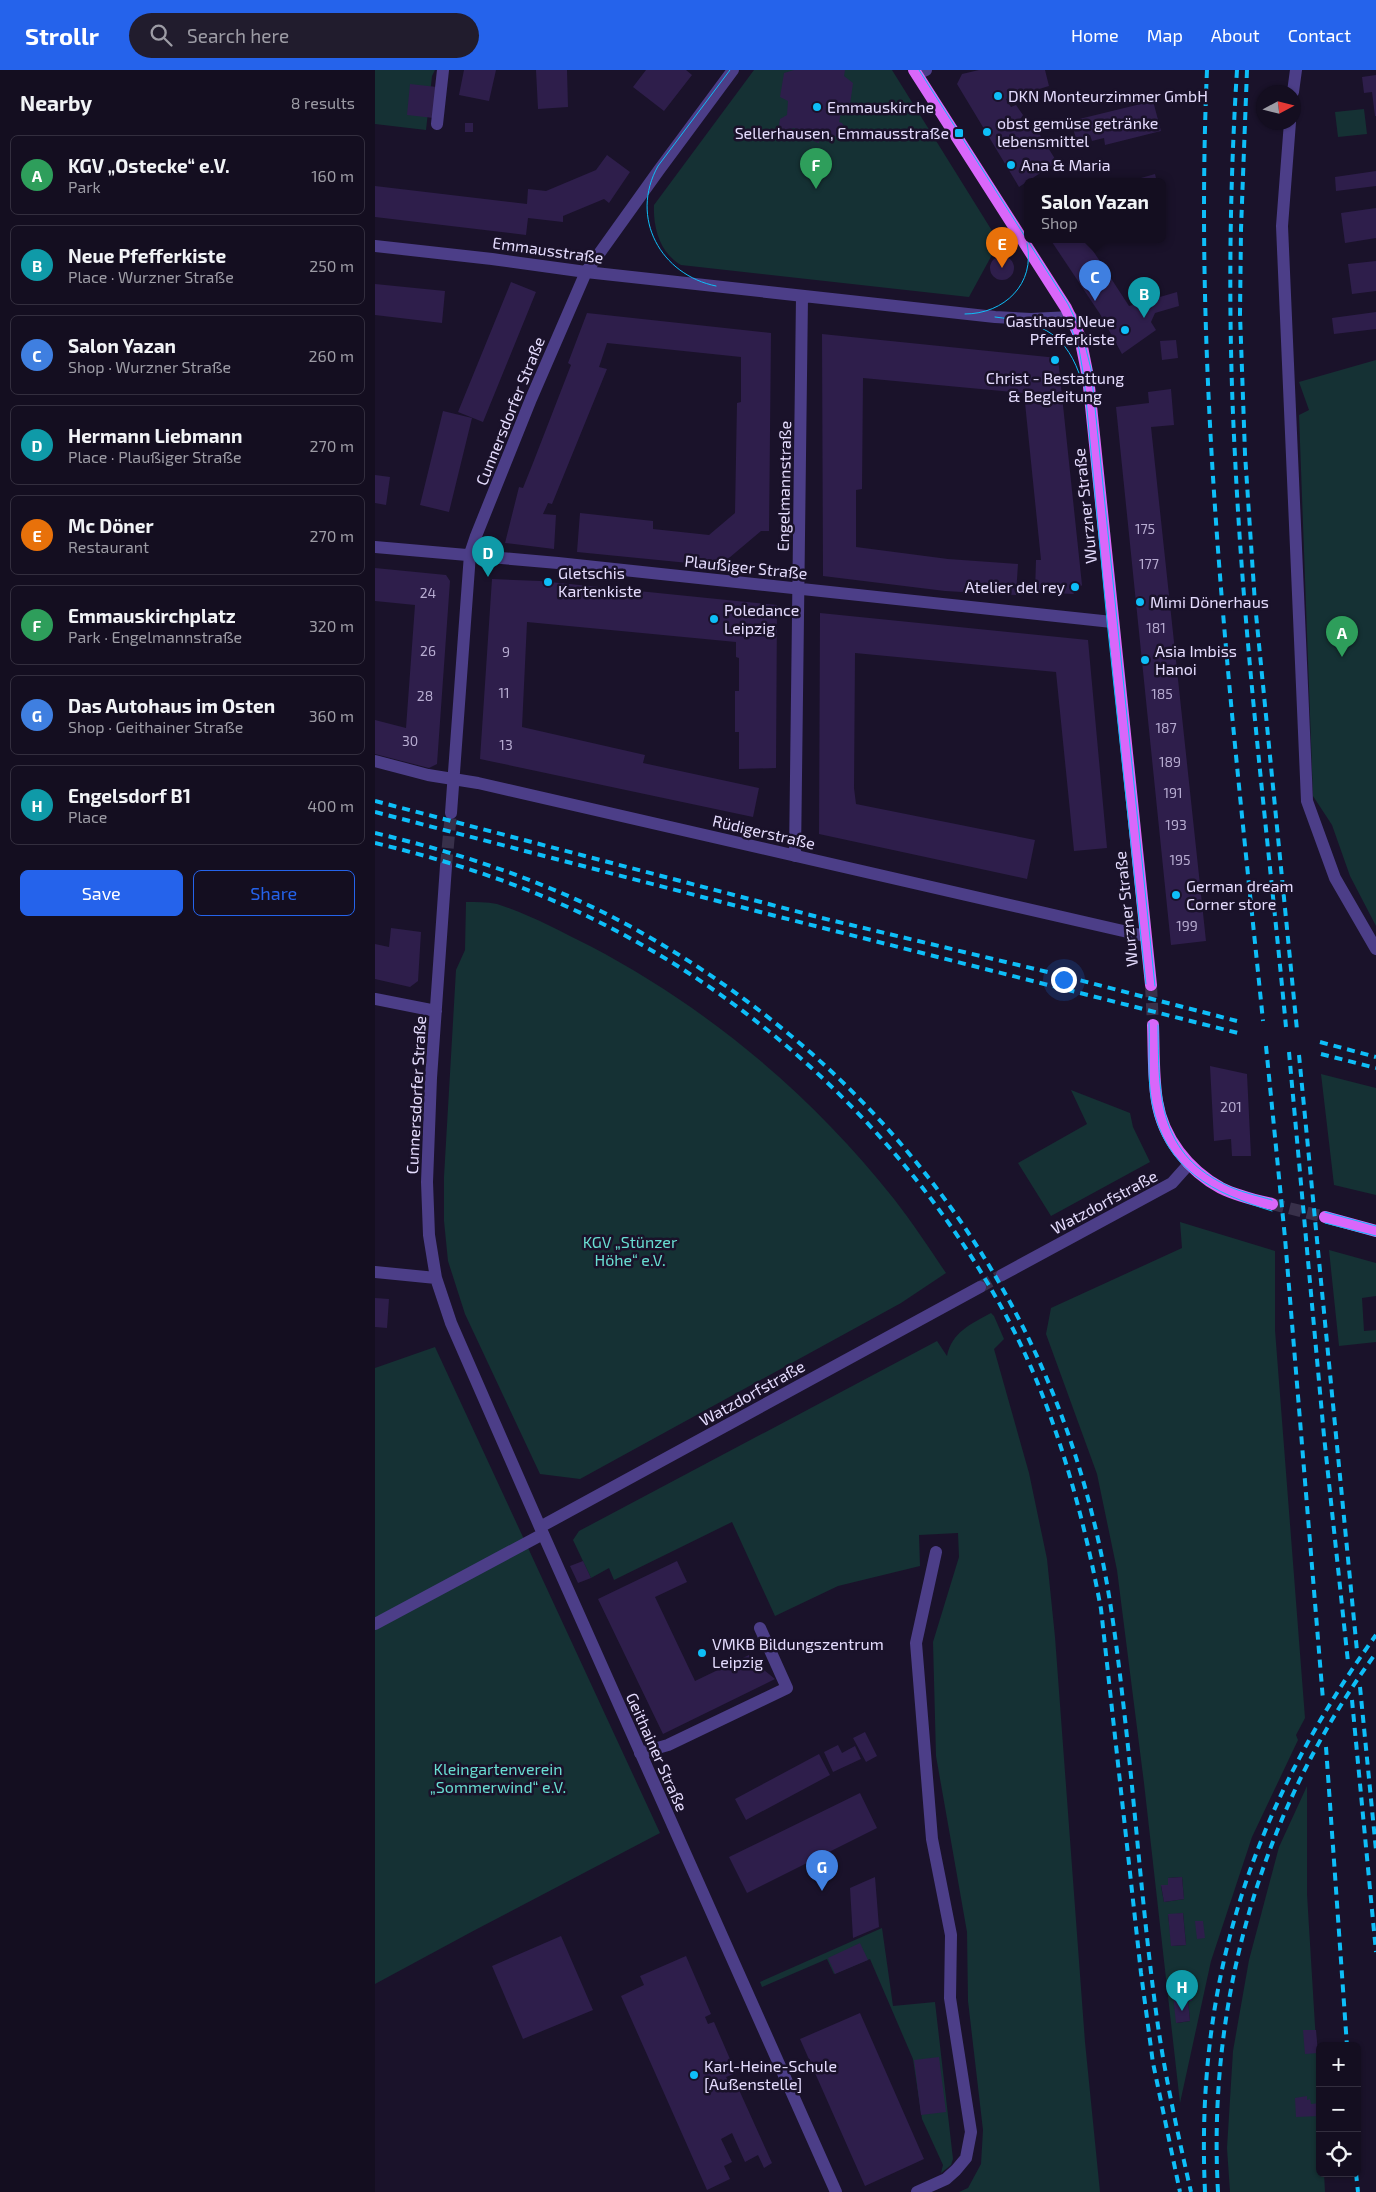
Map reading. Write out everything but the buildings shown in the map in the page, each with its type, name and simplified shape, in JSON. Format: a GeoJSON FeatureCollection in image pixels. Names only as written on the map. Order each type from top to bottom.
{"type":"FeatureCollection","features":[{"type":"Feature","properties":{"kind":"main road","name":"Wurzner Straße"},"geometry":{"type":"LineString","coordinates":[[919,71],[1024,241]]}},
{"type":"Feature","properties":{"kind":"main road","name":"Wurzner Straße"},"geometry":{"type":"LineString","coordinates":[[1025,243],[1071,317],[1083,346],[1087,367],[1151,985]]}},
{"type":"Feature","properties":{"kind":"main road"},"geometry":{"type":"LineString","coordinates":[[1153,1024],[1157,1103],[1162,1121],[1171,1139],[1189,1164],[1221,1188],[1238,1195],[1272,1204]]}},
{"type":"Feature","properties":{"kind":"main road"},"geometry":{"type":"LineString","coordinates":[[1325,1217],[1376,1231]]}},
{"type":"Feature","properties":{"kind":"street"},"geometry":{"type":"LineString","coordinates":[[437,124],[443,70]]}},
{"type":"Feature","properties":{"kind":"street","name":"Cunnersdorfer Straße"},"geometry":{"type":"LineString","coordinates":[[451,813],[455,780],[470,554],[531,399],[586,272],[733,70]]}},
{"type":"Feature","properties":{"kind":"street"},"geometry":{"type":"LineString","coordinates":[[1294,85],[1296,70]]}},
{"type":"Feature","properties":{"kind":"street"},"geometry":{"type":"LineString","coordinates":[[1291,130],[1293,142],[1282,226],[1307,801],[1335,878],[1376,949]]}},
{"type":"Feature","properties":{"kind":"street","name":"Emmausstraße"},"geometry":{"type":"LineString","coordinates":[[375,246],[586,272],[995,317],[1031,319],[1071,317]]}},
{"type":"Feature","properties":{"kind":"street","name":"Engelmannstraße"},"geometry":{"type":"LineString","coordinates":[[795,856],[803,296]]}},
{"type":"Feature","properties":{"kind":"street","name":"Plaußiger Straße"},"geometry":{"type":"LineString","coordinates":[[375,546],[470,554],[1113,622]]}},
{"type":"Feature","properties":{"kind":"street","name":"Rüdigerstraße"},"geometry":{"type":"LineString","coordinates":[[375,761],[428,775],[487,785],[1145,936]]}},
{"type":"Feature","properties":{"kind":"street","name":"Cunnersdorfer Straße"},"geometry":{"type":"LineString","coordinates":[[445,866],[427,1182],[429,1235],[436,1278],[451,1323]]}},
{"type":"Feature","properties":{"kind":"street"},"geometry":{"type":"LineString","coordinates":[[375,999],[436,1011]]}},
{"type":"Feature","properties":{"kind":"street","name":"Watzdorfstraße"},"geometry":{"type":"LineString","coordinates":[[1002,1275],[1172,1183],[1189,1164]]}},
{"type":"Feature","properties":{"kind":"street"},"geometry":{"type":"LineString","coordinates":[[375,1272],[436,1278]]}},
{"type":"Feature","properties":{"kind":"street","name":"Watzdorfstraße"},"geometry":{"type":"LineString","coordinates":[[375,1624],[980,1287]]}},
{"type":"Feature","properties":{"kind":"street","name":"Geithainer Straße"},"geometry":{"type":"LineString","coordinates":[[451,1323],[541,1531],[836,2192]]}},
{"type":"Feature","properties":{"kind":"street"},"geometry":{"type":"LineString","coordinates":[[917,2192],[945,2179],[956,2170],[965,2158],[971,2132],[950,1998],[951,1935],[932,1839],[916,1643],[936,1552]]}},
{"type":"Feature","properties":{"kind":"street"},"geometry":{"type":"LineString","coordinates":[[640,1753],[668,1746],[787,1688],[760,1628]]}},
{"type":"Feature","properties":{"kind":"green space"},"geometry":{"type":"Polygon","coordinates":[[[375,70],[435,70],[432,76],[426,130],[375,124],[375,70]]]}},
{"type":"Feature","properties":{"kind":"green space"},"geometry":{"type":"Polygon","coordinates":[[[754,70],[892,70],[999,242],[969,297],[681,265],[668,254],[659,239],[654,205],[754,70]]]}},
{"type":"Feature","properties":{"kind":"green space"},"geometry":{"type":"Polygon","coordinates":[[[1364,109],[1367,134],[1338,137],[1335,112],[1364,109]]]}},
{"type":"Feature","properties":{"kind":"green space"},"geometry":{"type":"Polygon","coordinates":[[[1376,360],[1376,926],[1350,876],[1332,825],[1313,796],[1299,415],[1309,410],[1299,382],[1376,360]]]}},
{"type":"Feature","properties":{"kind":"green space","name":"KGV „Stünzer Höhe“ e.V."},"geometry":{"type":"Polygon","coordinates":[[[466,902],[497,904],[521,913],[590,946],[634,970],[676,997],[755,1056],[828,1124],[862,1161],[894,1199],[946,1273],[901,1303],[580,1479],[540,1474],[465,1314],[448,1261],[444,1221],[444,1177],[456,970],[465,950],[466,902]]]}},
{"type":"Feature","properties":{"kind":"green space"},"geometry":{"type":"Polygon","coordinates":[[[1321,1074],[1376,1088],[1376,1195],[1334,1185],[1321,1074]]]}},
{"type":"Feature","properties":{"kind":"green space"},"geometry":{"type":"Polygon","coordinates":[[[1071,1090],[1130,1113],[1133,1127],[1150,1162],[1051,1216],[1018,1163],[1087,1124],[1071,1090]]]}},
{"type":"Feature","properties":{"kind":"green space"},"geometry":{"type":"Polygon","coordinates":[[[1180,1222],[1275,1251],[1275,1330],[1305,1718],[1296,1735],[1298,1740],[1252,1837],[1211,1961],[1180,2103],[1144,1783],[1117,1570],[1097,1474],[1046,1334],[1051,1308],[1182,1248],[1180,1222]],[[1182,1877],[1168,1878],[1168,1885],[1161,1886],[1164,1902],[1184,1899],[1182,1877]],[[1183,1913],[1168,1915],[1172,1946],[1186,1945],[1183,1913]],[[1191,1992],[1173,1995],[1177,2023],[1190,2021],[1188,2001],[1192,2001],[1191,1992]]]}},
{"type":"Feature","properties":{"kind":"green space"},"geometry":{"type":"Polygon","coordinates":[[[1329,1250],[1376,1263],[1376,1296],[1362,1298],[1364,1331],[1376,1330],[1376,1342],[1339,1346],[1329,1250]]]}},
{"type":"Feature","properties":{"kind":"green space"},"geometry":{"type":"Polygon","coordinates":[[[991,1313],[1004,1339],[994,1349],[1029,1473],[1047,1559],[1055,1637],[1085,2042],[1100,2192],[959,2192],[968,2188],[981,2164],[983,2130],[968,2001],[967,1932],[936,1756],[933,1642],[959,1557],[958,1533],[919,1535],[920,1566],[838,1586],[775,1616],[732,1522],[614,1580],[609,1568],[591,1578],[573,1540],[579,1531],[937,1341],[947,1356],[953,1341],[963,1330],[991,1313]]]}},
{"type":"Feature","properties":{"kind":"green space","name":"Kleingartenverein „Sommerwind“ e.V."},"geometry":{"type":"Polygon","coordinates":[[[435,1347],[660,1833],[375,1984],[375,1368],[435,1347]]]}},
{"type":"Feature","properties":{"kind":"green space"},"geometry":{"type":"Polygon","coordinates":[[[1307,1786],[1307,1894],[1316,2042],[1316,2177],[1324,2177],[1325,2192],[1230,2192],[1227,2148],[1233,2051],[1249,1960],[1279,1847],[1307,1786]]]}},
{"type":"Feature","properties":{"kind":"green space"},"geometry":{"type":"Polygon","coordinates":[[[882,1928],[893,2006],[935,2002],[953,2159],[951,2165],[941,2173],[943,2165],[922,2119],[913,2059],[870,1959],[834,1974],[827,1959],[762,1987],[760,1982],[882,1928]]]}},
{"type":"Feature","properties":{"kind":"tunnel"},"geometry":{"type":"LineString","coordinates":[[446,866],[451,813]]}},
{"type":"Feature","properties":{"kind":"tunnel"},"geometry":{"type":"LineString","coordinates":[[1151,985],[1153,1025]]}},
{"type":"Feature","properties":{"kind":"tunnel"},"geometry":{"type":"LineString","coordinates":[[1272,1204],[1325,1217]]}},
{"type":"Feature","properties":{"kind":"tunnel"},"geometry":{"type":"LineString","coordinates":[[980,1287],[1002,1275]]}},
{"type":"Feature","properties":{"kind":"tram line"},"geometry":{"type":"LineString","coordinates":[[716,286],[697,280],[680,270],[666,257],[655,241],[649,224],[647,205],[650,186],[658,166],[730,70]]}},
{"type":"Feature","properties":{"kind":"tram line"},"geometry":{"type":"LineString","coordinates":[[919,70],[1024,235]]}},
{"type":"Feature","properties":{"kind":"tram line"},"geometry":{"type":"LineString","coordinates":[[965,314],[979,313],[992,309],[1014,294],[1022,283],[1027,271],[1029,258],[1027,243]]}},
{"type":"Feature","properties":{"kind":"tram line"},"geometry":{"type":"LineString","coordinates":[[1029,243],[1068,304],[1082,333],[1091,369],[1155,986]]}},
{"type":"Feature","properties":{"kind":"tram line"},"geometry":{"type":"LineString","coordinates":[[995,317],[1024,322],[1047,331],[1065,347],[1073,358],[1079,373]]}},
{"type":"Feature","properties":{"kind":"tram line"},"geometry":{"type":"LineString","coordinates":[[1067,317],[1079,349],[1084,378],[1107,621],[1146,984]]}},
{"type":"Feature","properties":{"kind":"tram line"},"geometry":{"type":"LineString","coordinates":[[1149,1023],[1150,1093],[1158,1126],[1168,1146],[1180,1162],[1212,1187],[1230,1196],[1272,1211]]}},
{"type":"Feature","properties":{"kind":"tram line"},"geometry":{"type":"LineString","coordinates":[[1158,1025],[1161,1095],[1173,1136],[1185,1154],[1202,1170],[1230,1187],[1272,1200]]}},
{"type":"Feature","properties":{"kind":"tram line"},"geometry":{"type":"LineString","coordinates":[[1325,1212],[1376,1226]]}},
{"type":"Feature","properties":{"kind":"tram line"},"geometry":{"type":"LineString","coordinates":[[1325,1223],[1376,1236]]}},
{"type":"Feature","properties":{"kind":"railway"},"geometry":{"type":"LineString","coordinates":[[1207,70],[1204,189],[1205,308],[1210,427],[1228,665],[1263,1021]]}},
{"type":"Feature","properties":{"kind":"railway"},"geometry":{"type":"LineString","coordinates":[[1237,70],[1232,166],[1230,263],[1235,456],[1250,670],[1286,1027]]}},
{"type":"Feature","properties":{"kind":"railway"},"geometry":{"type":"LineString","coordinates":[[1247,70],[1240,314],[1245,454],[1255,604],[1297,1030]]}},
{"type":"Feature","properties":{"kind":"railway"},"geometry":{"type":"LineString","coordinates":[[375,801],[822,918],[1056,974],[1237,1021]]}},
{"type":"Feature","properties":{"kind":"railway"},"geometry":{"type":"LineString","coordinates":[[375,812],[1238,1033]]}},
{"type":"Feature","properties":{"kind":"railway"},"geometry":{"type":"LineString","coordinates":[[375,833],[475,861],[541,884],[635,929],[721,982],[799,1043],[870,1110],[933,1184],[988,1264],[1034,1350],[1071,1442],[1098,1539],[1118,1657],[1158,2028],[1191,2192]]}},
{"type":"Feature","properties":{"kind":"railway"},"geometry":{"type":"LineString","coordinates":[[375,843],[463,867],[548,898],[603,924],[664,958],[723,997],[779,1040],[832,1087],[881,1138],[926,1192],[967,1250],[1003,1310],[1037,1381],[1064,1456],[1085,1532],[1101,1609],[1141,1973],[1153,2063],[1180,2192]]}},
{"type":"Feature","properties":{"kind":"railway"},"geometry":{"type":"LineString","coordinates":[[1320,1042],[1376,1057]]}},
{"type":"Feature","properties":{"kind":"railway"},"geometry":{"type":"LineString","coordinates":[[1266,1046],[1285,1238],[1323,1700]]}},
{"type":"Feature","properties":{"kind":"railway"},"geometry":{"type":"LineString","coordinates":[[1289,1052],[1324,1436],[1348,1662]]}},
{"type":"Feature","properties":{"kind":"railway"},"geometry":{"type":"LineString","coordinates":[[1321,1054],[1376,1068]]}},
{"type":"Feature","properties":{"kind":"railway"},"geometry":{"type":"LineString","coordinates":[[1299,1055],[1357,1651]]}},
{"type":"Feature","properties":{"kind":"railway"},"geometry":{"type":"LineString","coordinates":[[1205,2192],[1204,2114],[1210,2040],[1222,1968],[1241,1898],[1265,1831],[1296,1764],[1333,1699],[1376,1635]]}},
{"type":"Feature","properties":{"kind":"railway"},"geometry":{"type":"LineString","coordinates":[[1218,2192],[1217,2120],[1222,2049],[1233,1978],[1250,1909],[1273,1841],[1302,1776],[1336,1713],[1376,1653]]}},
{"type":"Feature","properties":{"kind":"railway"},"geometry":{"type":"LineString","coordinates":[[1360,1687],[1376,1850]]}},
{"type":"Feature","properties":{"kind":"railway"},"geometry":{"type":"LineString","coordinates":[[1352,1700],[1376,1952]]}},
{"type":"Feature","properties":{"kind":"railway"},"geometry":{"type":"LineString","coordinates":[[1326,1747],[1347,2042]]}},
{"type":"Feature","properties":{"kind":"railway"},"geometry":{"type":"LineString","coordinates":[[1356,2177],[1358,2192]]}},
{"type":"Feature","properties":{"kind":"place","name":"DKN Monteurzimmer GmbH"},"geometry":{"type":"Point","coordinates":[998,96]}},
{"type":"Feature","properties":{"kind":"place","name":"Emmauskirche"},"geometry":{"type":"Point","coordinates":[817,107]}},
{"type":"Feature","properties":{"kind":"place","name":"obst gemüse getränke lebensmittel"},"geometry":{"type":"Point","coordinates":[987,132]}},
{"type":"Feature","properties":{"kind":"place","name":"Sellerhausen, Emmausstraße"},"geometry":{"type":"Point","coordinates":[959,133]}},
{"type":"Feature","properties":{"kind":"place","name":"Ana & Maria"},"geometry":{"type":"Point","coordinates":[1011,165]}},
{"type":"Feature","properties":{"kind":"place","name":"Emmauskirchplatz"},"geometry":{"type":"Point","coordinates":[816,189]}},
{"type":"Feature","properties":{"kind":"place","name":"Mc Döner"},"geometry":{"type":"Point","coordinates":[1002,268]}},
{"type":"Feature","properties":{"kind":"place","name":"Salon Yazan"},"geometry":{"type":"Point","coordinates":[1095,301]}},
{"type":"Feature","properties":{"kind":"place","name":"Neue Pfefferkiste"},"geometry":{"type":"Point","coordinates":[1144,318]}},
{"type":"Feature","properties":{"kind":"place","name":"Gasthaus Neue Pfefferkiste"},"geometry":{"type":"Point","coordinates":[1125,330]}},
{"type":"Feature","properties":{"kind":"place","name":"Christ - Bestattung & Begleitung"},"geometry":{"type":"Point","coordinates":[1055,360]}},
{"type":"Feature","properties":{"kind":"place","name":"Hermann Liebmann"},"geometry":{"type":"Point","coordinates":[488,577]}},
{"type":"Feature","properties":{"kind":"place","name":"Gletschis Kartenkiste"},"geometry":{"type":"Point","coordinates":[548,582]}},
{"type":"Feature","properties":{"kind":"place","name":"Atelier del rey"},"geometry":{"type":"Point","coordinates":[1075,587]}},
{"type":"Feature","properties":{"kind":"place","name":"Mimi Dönerhaus"},"geometry":{"type":"Point","coordinates":[1140,602]}},
{"type":"Feature","properties":{"kind":"place","name":"Poledance Leipzig"},"geometry":{"type":"Point","coordinates":[714,619]}},
{"type":"Feature","properties":{"kind":"place","name":"KGV „Ostecke“ e.V."},"geometry":{"type":"Point","coordinates":[1342,657]}},
{"type":"Feature","properties":{"kind":"place","name":"Asia Imbiss Hanoi"},"geometry":{"type":"Point","coordinates":[1145,660]}},
{"type":"Feature","properties":{"kind":"place","name":"German dream Corner store"},"geometry":{"type":"Point","coordinates":[1176,895]}},
{"type":"Feature","properties":{"kind":"place","name":"VMKB Bildungszentrum Leipzig"},"geometry":{"type":"Point","coordinates":[702,1653]}},
{"type":"Feature","properties":{"kind":"place","name":"Das Autohaus im Osten"},"geometry":{"type":"Point","coordinates":[822,1891]}},
{"type":"Feature","properties":{"kind":"place","name":"Engelsdorf B1"},"geometry":{"type":"Point","coordinates":[1182,2011]}},
{"type":"Feature","properties":{"kind":"place","name":"Karl-Heine-Schule [Außenstelle]"},"geometry":{"type":"Point","coordinates":[694,2075]}}]}
